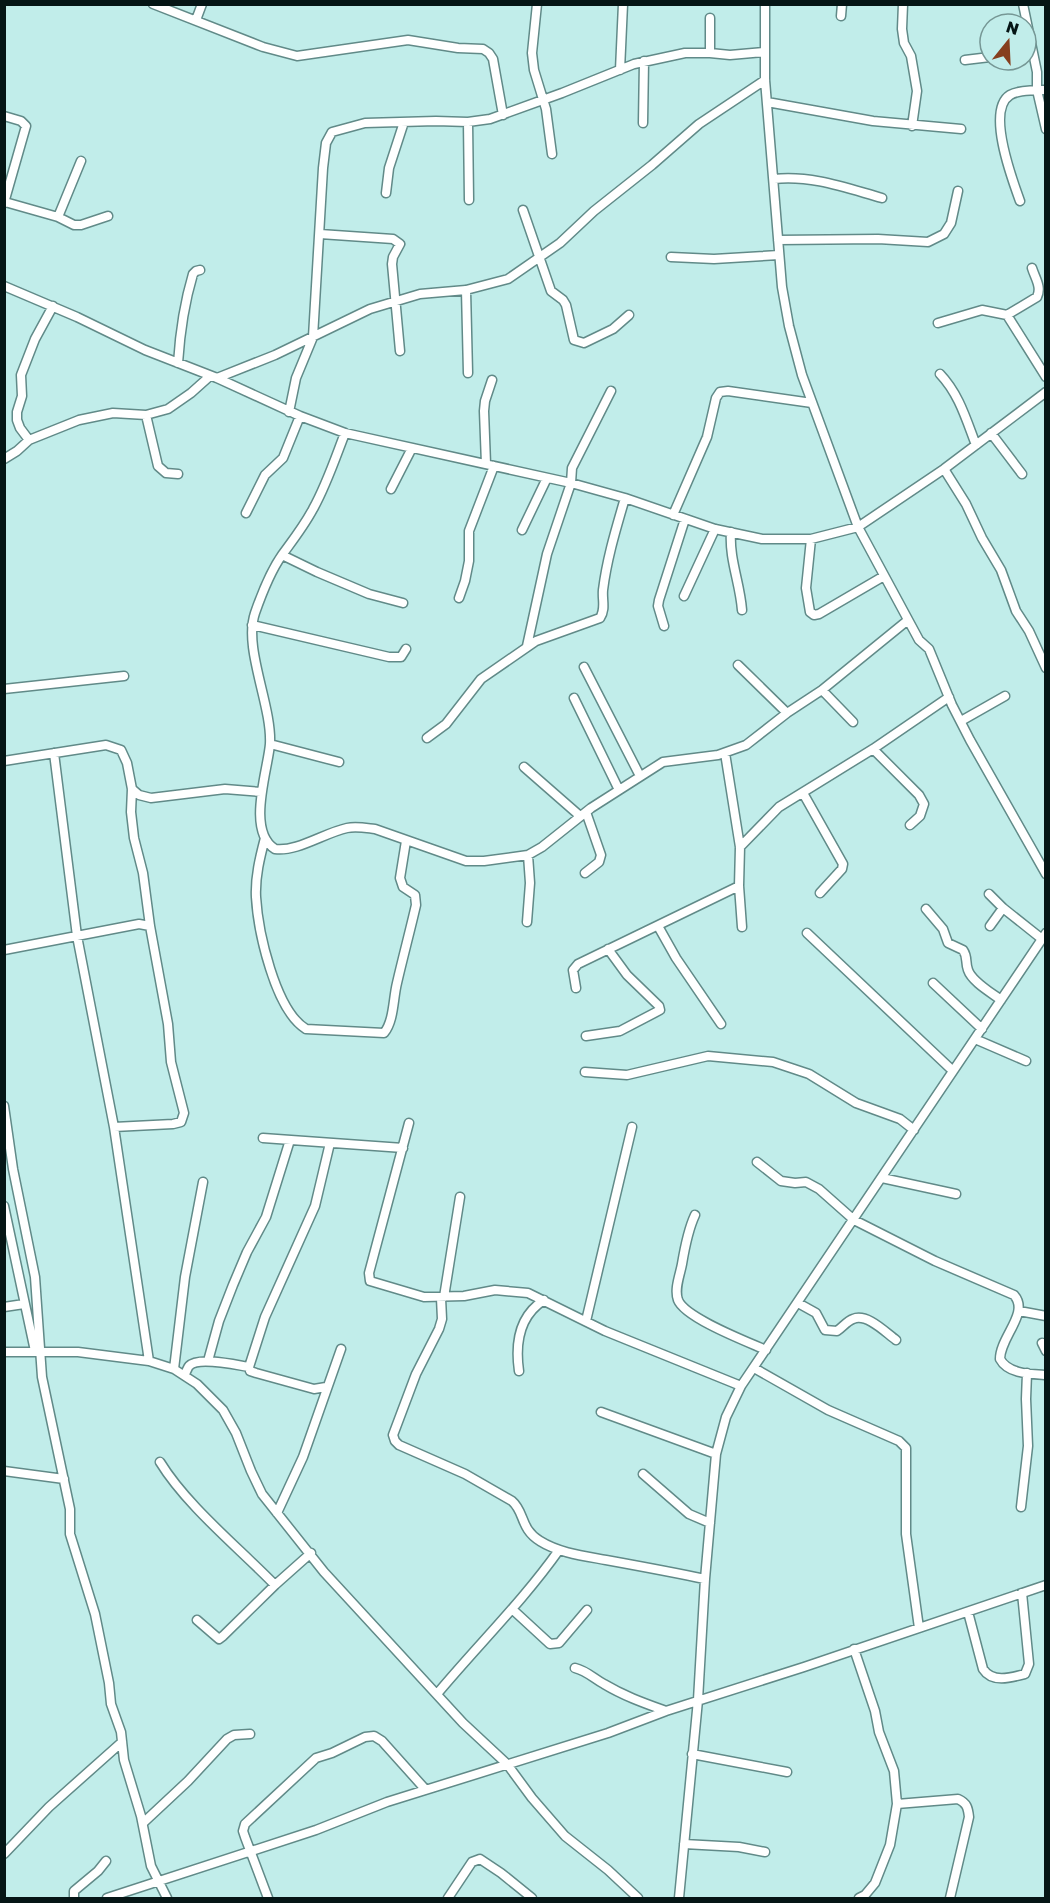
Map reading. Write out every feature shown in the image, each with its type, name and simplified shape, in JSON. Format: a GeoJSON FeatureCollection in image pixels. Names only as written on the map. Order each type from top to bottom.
{"type":"FeatureCollection","features":[{"type":"Feature","properties":{"kind":"street"},"geometry":{"type":"LineString","coordinates":[[153,4],[263,47],[297,56],[408,40],[483,50],[493,59],[503,116]]}},
{"type":"Feature","properties":{"kind":"street"},"geometry":{"type":"LineString","coordinates":[[196,20],[202,4]]}},
{"type":"Feature","properties":{"kind":"street"},"geometry":{"type":"LineString","coordinates":[[537,4],[532,53],[534,70],[546,109],[552,154]]}},
{"type":"Feature","properties":{"kind":"street"},"geometry":{"type":"LineString","coordinates":[[620,70],[623,4]]}},
{"type":"Feature","properties":{"kind":"street"},"geometry":{"type":"LineString","coordinates":[[765,4],[765,80],[779,255],[789,326],[802,375],[858,527],[919,640],[932,654],[961,722],[1046,874]]}},
{"type":"Feature","properties":{"kind":"street"},"geometry":{"type":"LineString","coordinates":[[842,16],[843,4]]}},
{"type":"Feature","properties":{"kind":"street"},"geometry":{"type":"LineString","coordinates":[[903,4],[904,43],[911,57],[917,90],[912,126]]}},
{"type":"Feature","properties":{"kind":"street"},"geometry":{"type":"LineString","coordinates":[[710,18],[710,53]]}},
{"type":"Feature","properties":{"kind":"street"},"geometry":{"type":"LineString","coordinates":[[289,412],[296,378],[313,337],[323,168],[328,136],[332,132],[365,123],[468,122],[503,116],[644,61],[684,53],[730,55],[764,52]]}},
{"type":"Feature","properties":{"kind":"street"},"geometry":{"type":"LineString","coordinates":[[965,60],[978,58]]}},
{"type":"Feature","properties":{"kind":"street"},"geometry":{"type":"LineString","coordinates":[[643,123],[644,61]]}},
{"type":"Feature","properties":{"kind":"street"},"geometry":{"type":"LineString","coordinates":[[1037,72],[1046,129]]}},
{"type":"Feature","properties":{"kind":"street"},"geometry":{"type":"LineString","coordinates":[[4,459],[29,440],[79,420],[120,413],[146,415],[168,409],[213,377],[275,355],[370,309],[420,294],[466,290],[508,279],[560,243],[601,205],[692,130],[765,80]]}},
{"type":"Feature","properties":{"kind":"street"},"geometry":{"type":"LineString","coordinates":[[1020,201],[1007,166],[999,114],[1003,102],[1009,95],[1041,90]]}},
{"type":"Feature","properties":{"kind":"street"},"geometry":{"type":"LineString","coordinates":[[767,102],[840,116],[912,126],[961,129]]}},
{"type":"Feature","properties":{"kind":"street"},"geometry":{"type":"LineString","coordinates":[[4,116],[21,121],[26,126],[5,202],[78,225],[108,216]]}},
{"type":"Feature","properties":{"kind":"street"},"geometry":{"type":"LineString","coordinates":[[386,192],[389,168],[404,122]]}},
{"type":"Feature","properties":{"kind":"street"},"geometry":{"type":"LineString","coordinates":[[468,122],[469,200]]}},
{"type":"Feature","properties":{"kind":"street"},"geometry":{"type":"LineString","coordinates":[[58,217],[81,161]]}},
{"type":"Feature","properties":{"kind":"street"},"geometry":{"type":"LineString","coordinates":[[774,179],[809,178],[882,198]]}},
{"type":"Feature","properties":{"kind":"street"},"geometry":{"type":"LineString","coordinates":[[778,240],[878,239],[928,242],[944,234],[951,223],[958,191]]}},
{"type":"Feature","properties":{"kind":"street"},"geometry":{"type":"LineString","coordinates":[[523,210],[551,291],[567,305],[574,340],[584,343],[613,329],[629,315]]}},
{"type":"Feature","properties":{"kind":"street"},"geometry":{"type":"LineString","coordinates":[[320,234],[397,241],[400,244],[392,264],[400,351]]}},
{"type":"Feature","properties":{"kind":"street"},"geometry":{"type":"LineString","coordinates":[[671,257],[714,259],[779,255]]}},
{"type":"Feature","properties":{"kind":"street"},"geometry":{"type":"LineString","coordinates":[[938,323],[982,310],[1007,315],[1037,297],[1039,289],[1032,268]]}},
{"type":"Feature","properties":{"kind":"street"},"geometry":{"type":"LineString","coordinates":[[178,363],[185,303],[193,274],[200,270]]}},
{"type":"Feature","properties":{"kind":"street"},"geometry":{"type":"LineString","coordinates":[[4,286],[300,417],[345,433],[570,483],[625,498],[715,529],[762,539],[811,539],[858,527],[944,469],[1046,392]]}},
{"type":"Feature","properties":{"kind":"street"},"geometry":{"type":"LineString","coordinates":[[466,290],[468,374]]}},
{"type":"Feature","properties":{"kind":"street"},"geometry":{"type":"LineString","coordinates":[[29,440],[17,420],[22,396],[21,375],[35,339],[53,306]]}},
{"type":"Feature","properties":{"kind":"street"},"geometry":{"type":"LineString","coordinates":[[1007,315],[1046,377]]}},
{"type":"Feature","properties":{"kind":"street"},"geometry":{"type":"LineString","coordinates":[[200,372],[200,386]]}},
{"type":"Feature","properties":{"kind":"street"},"geometry":{"type":"LineString","coordinates":[[940,374],[958,398],[976,445]]}},
{"type":"Feature","properties":{"kind":"street"},"geometry":{"type":"LineString","coordinates":[[459,598],[469,561],[470,531],[490,465],[484,411],[492,380]]}},
{"type":"Feature","properties":{"kind":"street"},"geometry":{"type":"LineString","coordinates":[[527,646],[547,554],[570,483],[572,468],[611,391]]}},
{"type":"Feature","properties":{"kind":"street"},"geometry":{"type":"LineString","coordinates":[[674,514],[707,437],[716,398],[720,392],[728,391],[812,403]]}},
{"type":"Feature","properties":{"kind":"street"},"geometry":{"type":"LineString","coordinates":[[146,415],[158,466],[166,472],[178,474]]}},
{"type":"Feature","properties":{"kind":"street"},"geometry":{"type":"LineString","coordinates":[[246,513],[265,475],[283,458],[300,417]]}},
{"type":"Feature","properties":{"kind":"street"},"geometry":{"type":"LineString","coordinates":[[345,433],[318,499],[300,532],[270,575],[252,625],[270,744],[261,792],[262,823],[265,838],[271,847],[282,850],[292,848],[348,828],[362,827],[375,829],[466,861],[528,855],[542,847],[583,814],[668,760],[725,753],[746,745],[787,713],[822,690],[908,620]]}},
{"type":"Feature","properties":{"kind":"street"},"geometry":{"type":"LineString","coordinates":[[992,433],[1022,474]]}},
{"type":"Feature","properties":{"kind":"street"},"geometry":{"type":"LineString","coordinates":[[391,489],[412,448]]}},
{"type":"Feature","properties":{"kind":"street"},"geometry":{"type":"LineString","coordinates":[[944,469],[966,504],[1000,570],[1016,611],[1042,650],[1046,668]]}},
{"type":"Feature","properties":{"kind":"street"},"geometry":{"type":"LineString","coordinates":[[522,530],[547,478]]}},
{"type":"Feature","properties":{"kind":"street"},"geometry":{"type":"LineString","coordinates":[[427,738],[446,724],[481,679],[527,646],[600,618],[604,609],[603,595],[609,551],[625,498]]}},
{"type":"Feature","properties":{"kind":"street"},"geometry":{"type":"LineString","coordinates":[[664,626],[658,606],[659,600],[685,519]]}},
{"type":"Feature","properties":{"kind":"street"},"geometry":{"type":"LineString","coordinates":[[684,596],[715,529]]}},
{"type":"Feature","properties":{"kind":"street"},"geometry":{"type":"LineString","coordinates":[[731,532],[732,564],[741,590],[742,610]]}},
{"type":"Feature","properties":{"kind":"street"},"geometry":{"type":"LineString","coordinates":[[811,539],[806,588],[810,612],[814,615],[884,576]]}},
{"type":"Feature","properties":{"kind":"street"},"geometry":{"type":"LineString","coordinates":[[282,555],[369,594],[403,603]]}},
{"type":"Feature","properties":{"kind":"street"},"geometry":{"type":"LineString","coordinates":[[252,625],[389,657],[397,658],[406,649]]}},
{"type":"Feature","properties":{"kind":"street"},"geometry":{"type":"LineString","coordinates":[[738,665],[787,713]]}},
{"type":"Feature","properties":{"kind":"street"},"geometry":{"type":"LineString","coordinates":[[584,667],[640,777]]}},
{"type":"Feature","properties":{"kind":"street"},"geometry":{"type":"LineString","coordinates":[[4,689],[124,676]]}},
{"type":"Feature","properties":{"kind":"street"},"geometry":{"type":"LineString","coordinates":[[822,690],[853,722]]}},
{"type":"Feature","properties":{"kind":"street"},"geometry":{"type":"LineString","coordinates":[[961,722],[1005,696]]}},
{"type":"Feature","properties":{"kind":"street"},"geometry":{"type":"LineString","coordinates":[[740,847],[779,807],[873,749],[949,697]]}},
{"type":"Feature","properties":{"kind":"street"},"geometry":{"type":"LineString","coordinates":[[574,698],[619,790]]}},
{"type":"Feature","properties":{"kind":"street"},"geometry":{"type":"LineString","coordinates":[[270,744],[339,762]]}},
{"type":"Feature","properties":{"kind":"street"},"geometry":{"type":"LineString","coordinates":[[4,761],[99,746],[118,748],[126,758],[132,789],[133,830],[143,873],[148,915],[168,1024],[171,1062],[184,1113],[181,1122],[173,1124],[114,1127]]}},
{"type":"Feature","properties":{"kind":"street"},"geometry":{"type":"LineString","coordinates":[[873,749],[919,795],[924,804],[920,816],[910,825]]}},
{"type":"Feature","properties":{"kind":"street"},"geometry":{"type":"LineString","coordinates":[[54,753],[77,936],[114,1127],[149,1361]]}},
{"type":"Feature","properties":{"kind":"street"},"geometry":{"type":"LineString","coordinates":[[725,753],[740,847],[739,886],[742,927]]}},
{"type":"Feature","properties":{"kind":"street"},"geometry":{"type":"LineString","coordinates":[[524,766],[583,814],[601,855],[599,862],[585,873]]}},
{"type":"Feature","properties":{"kind":"street"},"geometry":{"type":"LineString","coordinates":[[132,789],[139,795],[151,798],[235,789],[261,792]]}},
{"type":"Feature","properties":{"kind":"street"},"geometry":{"type":"LineString","coordinates":[[803,793],[843,864],[842,869],[820,893]]}},
{"type":"Feature","properties":{"kind":"street"},"geometry":{"type":"LineString","coordinates":[[131,806],[139,795]]}},
{"type":"Feature","properties":{"kind":"street"},"geometry":{"type":"LineString","coordinates":[[265,838],[258,865],[256,896],[261,940],[288,1011],[306,1029],[384,1033],[388,1028],[416,905],[415,895],[404,887],[400,878],[405,841]]}},
{"type":"Feature","properties":{"kind":"street"},"geometry":{"type":"LineString","coordinates":[[527,922],[530,883],[528,855]]}},
{"type":"Feature","properties":{"kind":"street"},"geometry":{"type":"LineString","coordinates":[[576,988],[573,975],[575,966],[739,886]]}},
{"type":"Feature","properties":{"kind":"street"},"geometry":{"type":"LineString","coordinates":[[679,1899],[698,1700],[705,1579],[716,1454],[726,1417],[741,1386],[1044,936],[1003,908],[989,894]]}},
{"type":"Feature","properties":{"kind":"street"},"geometry":{"type":"LineString","coordinates":[[990,926],[1003,908]]}},
{"type":"Feature","properties":{"kind":"street"},"geometry":{"type":"LineString","coordinates":[[926,909],[943,929],[948,943],[963,950],[968,971],[972,977],[1001,1000]]}},
{"type":"Feature","properties":{"kind":"street"},"geometry":{"type":"LineString","coordinates":[[139,924],[148,915]]}},
{"type":"Feature","properties":{"kind":"street"},"geometry":{"type":"LineString","coordinates":[[4,951],[139,924],[150,926]]}},
{"type":"Feature","properties":{"kind":"street"},"geometry":{"type":"LineString","coordinates":[[658,926],[676,958],[721,1024]]}},
{"type":"Feature","properties":{"kind":"street"},"geometry":{"type":"LineString","coordinates":[[807,933],[953,1071]]}},
{"type":"Feature","properties":{"kind":"street"},"geometry":{"type":"LineString","coordinates":[[586,1036],[625,1029],[660,1010],[659,1006],[627,975],[608,949]]}},
{"type":"Feature","properties":{"kind":"street"},"geometry":{"type":"LineString","coordinates":[[933,982],[982,1029]]}},
{"type":"Feature","properties":{"kind":"street"},"geometry":{"type":"LineString","coordinates":[[975,1039],[1026,1061]]}},
{"type":"Feature","properties":{"kind":"street"},"geometry":{"type":"LineString","coordinates":[[585,1072],[627,1075],[708,1056],[773,1062],[809,1074],[856,1103],[900,1119],[914,1130]]}},
{"type":"Feature","properties":{"kind":"street"},"geometry":{"type":"LineString","coordinates":[[4,1106],[7,1141],[35,1277],[38,1351],[71,1515],[70,1534],[95,1614],[111,1704],[119,1724],[129,1781],[142,1823],[151,1866],[167,1899]]}},
{"type":"Feature","properties":{"kind":"street"},"geometry":{"type":"LineString","coordinates":[[409,1123],[369,1278],[375,1284],[411,1294],[442,1298],[495,1290],[528,1293],[586,1321],[741,1386]]}},
{"type":"Feature","properties":{"kind":"street"},"geometry":{"type":"LineString","coordinates":[[586,1321],[632,1127]]}},
{"type":"Feature","properties":{"kind":"street"},"geometry":{"type":"LineString","coordinates":[[263,1138],[403,1148]]}},
{"type":"Feature","properties":{"kind":"street"},"geometry":{"type":"LineString","coordinates":[[208,1361],[219,1321],[233,1285],[247,1252],[266,1217],[290,1140]]}},
{"type":"Feature","properties":{"kind":"street"},"geometry":{"type":"LineString","coordinates":[[326,1387],[314,1389],[250,1371],[249,1367],[265,1317],[315,1206],[330,1143]]}},
{"type":"Feature","properties":{"kind":"street"},"geometry":{"type":"LineString","coordinates":[[757,1162],[781,1181],[795,1184],[806,1182],[819,1189],[854,1220],[935,1261],[1010,1292],[1017,1299],[1019,1311],[1008,1333],[1000,1359],[1007,1368],[1046,1375]]}},
{"type":"Feature","properties":{"kind":"street"},"geometry":{"type":"LineString","coordinates":[[882,1178],[956,1194]]}},
{"type":"Feature","properties":{"kind":"street"},"geometry":{"type":"LineString","coordinates":[[174,1369],[185,1276],[203,1182]]}},
{"type":"Feature","properties":{"kind":"street"},"geometry":{"type":"LineString","coordinates":[[460,1197],[442,1298],[440,1329],[416,1374],[393,1435],[395,1441],[465,1474],[512,1500],[518,1505],[524,1525],[531,1533],[539,1541],[559,1550],[705,1579]]}},
{"type":"Feature","properties":{"kind":"street"},"geometry":{"type":"LineString","coordinates":[[4,1206],[20,1274],[24,1304],[38,1351]]}},
{"type":"Feature","properties":{"kind":"street"},"geometry":{"type":"LineString","coordinates":[[695,1215],[686,1240],[677,1289],[679,1302],[686,1311],[703,1321],[766,1350]]}},
{"type":"Feature","properties":{"kind":"street"},"geometry":{"type":"LineString","coordinates":[[7,1224],[23,1220]]}},
{"type":"Feature","properties":{"kind":"street"},"geometry":{"type":"LineString","coordinates":[[519,1371],[517,1354],[521,1331],[528,1313],[544,1300]]}},
{"type":"Feature","properties":{"kind":"street"},"geometry":{"type":"LineString","coordinates":[[798,1303],[816,1313],[825,1330],[837,1331],[850,1320],[860,1317],[896,1340]]}},
{"type":"Feature","properties":{"kind":"street"},"geometry":{"type":"LineString","coordinates":[[4,1307],[24,1304]]}},
{"type":"Feature","properties":{"kind":"street"},"geometry":{"type":"LineString","coordinates":[[1019,1311],[1046,1316]]}},
{"type":"Feature","properties":{"kind":"street"},"geometry":{"type":"LineString","coordinates":[[277,1512],[303,1457],[341,1349]]}},
{"type":"Feature","properties":{"kind":"street"},"geometry":{"type":"LineString","coordinates":[[4,1352],[95,1353],[149,1361],[174,1369],[197,1384],[223,1410],[236,1433],[262,1494],[324,1572],[483,1743],[507,1764],[532,1798],[565,1836],[608,1870],[638,1899]]}},
{"type":"Feature","properties":{"kind":"street"},"geometry":{"type":"LineString","coordinates":[[184,1375],[188,1367],[194,1363],[208,1361],[249,1367]]}},
{"type":"Feature","properties":{"kind":"street"},"geometry":{"type":"LineString","coordinates":[[754,1368],[828,1410],[899,1441],[906,1448],[906,1534],[919,1628]]}},
{"type":"Feature","properties":{"kind":"street"},"geometry":{"type":"LineString","coordinates":[[1021,1507],[1028,1446],[1027,1373]]}},
{"type":"Feature","properties":{"kind":"street"},"geometry":{"type":"LineString","coordinates":[[314,1389],[323,1398]]}},
{"type":"Feature","properties":{"kind":"street"},"geometry":{"type":"LineString","coordinates":[[601,1412],[716,1454]]}},
{"type":"Feature","properties":{"kind":"street"},"geometry":{"type":"LineString","coordinates":[[160,1461],[170,1478],[190,1501],[274,1585]]}},
{"type":"Feature","properties":{"kind":"street"},"geometry":{"type":"LineString","coordinates":[[53,1477],[62,1466]]}},
{"type":"Feature","properties":{"kind":"street"},"geometry":{"type":"LineString","coordinates":[[4,1471],[64,1479]]}},
{"type":"Feature","properties":{"kind":"street"},"geometry":{"type":"LineString","coordinates":[[643,1474],[689,1514],[710,1523]]}},
{"type":"Feature","properties":{"kind":"street"},"geometry":{"type":"LineString","coordinates":[[437,1694],[512,1609],[559,1550]]}},
{"type":"Feature","properties":{"kind":"street"},"geometry":{"type":"LineString","coordinates":[[197,1620],[219,1639],[274,1585],[311,1553]]}},
{"type":"Feature","properties":{"kind":"street"},"geometry":{"type":"LineString","coordinates":[[106,1899],[316,1830],[425,1789],[608,1733],[698,1700],[1046,1585]]}},
{"type":"Feature","properties":{"kind":"street"},"geometry":{"type":"LineString","coordinates":[[968,1611],[983,1669],[987,1676],[995,1679],[1025,1674],[1029,1664],[1023,1593]]}},
{"type":"Feature","properties":{"kind":"street"},"geometry":{"type":"LineString","coordinates":[[512,1609],[550,1644],[555,1645],[587,1610]]}},
{"type":"Feature","properties":{"kind":"street"},"geometry":{"type":"LineString","coordinates":[[854,1649],[875,1711],[879,1732],[894,1771],[897,1804],[890,1845],[874,1883],[866,1895],[858,1899]]}},
{"type":"Feature","properties":{"kind":"street"},"geometry":{"type":"LineString","coordinates":[[575,1668],[590,1673],[603,1684],[629,1697],[666,1711]]}},
{"type":"Feature","properties":{"kind":"street"},"geometry":{"type":"LineString","coordinates":[[142,1823],[195,1774],[227,1740],[234,1735],[250,1734]]}},
{"type":"Feature","properties":{"kind":"street"},"geometry":{"type":"LineString","coordinates":[[268,1899],[243,1831],[245,1824],[316,1758],[365,1737],[374,1736],[382,1741],[425,1789]]}},
{"type":"Feature","properties":{"kind":"street"},"geometry":{"type":"LineString","coordinates":[[4,1854],[49,1807],[122,1742]]}},
{"type":"Feature","properties":{"kind":"street"},"geometry":{"type":"LineString","coordinates":[[692,1755],[787,1772]]}},
{"type":"Feature","properties":{"kind":"street"},"geometry":{"type":"LineString","coordinates":[[897,1804],[958,1799],[964,1801],[968,1807],[969,1817],[950,1899]]}},
{"type":"Feature","properties":{"kind":"street"},"geometry":{"type":"LineString","coordinates":[[684,1844],[739,1847],[765,1852]]}},
{"type":"Feature","properties":{"kind":"street"},"geometry":{"type":"LineString","coordinates":[[447,1899],[472,1862],[480,1859],[532,1899]]}},
{"type":"Feature","properties":{"kind":"street"},"geometry":{"type":"LineString","coordinates":[[74,1899],[74,1891],[106,1862]]}}]}
